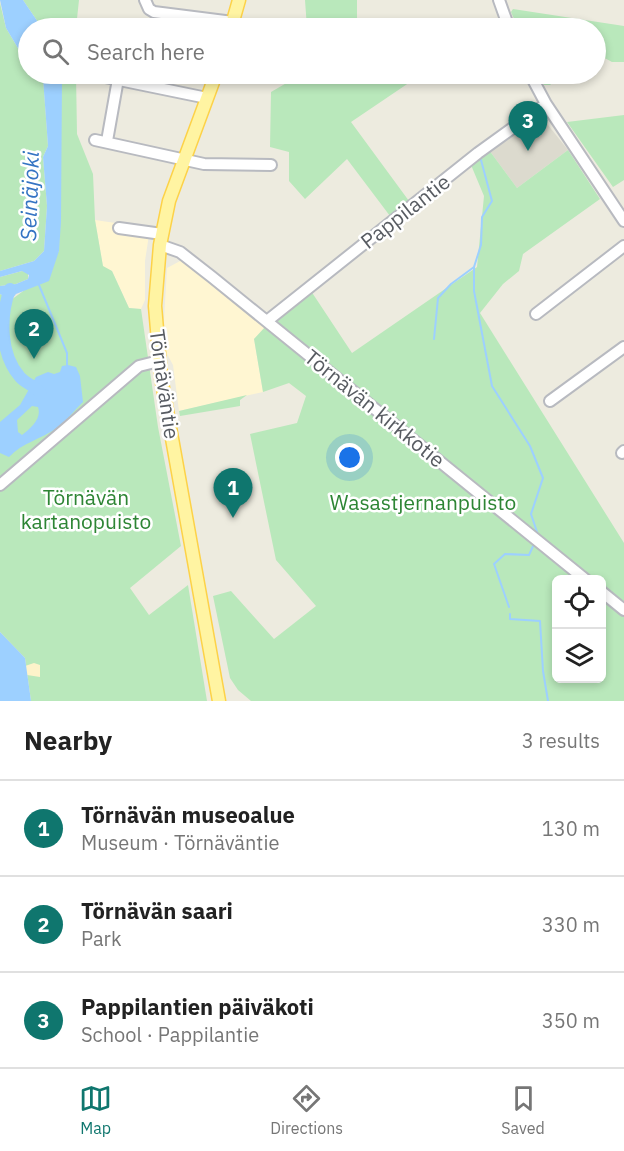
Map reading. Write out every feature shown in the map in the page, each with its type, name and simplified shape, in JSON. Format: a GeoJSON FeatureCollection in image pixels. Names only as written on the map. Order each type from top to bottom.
{"type":"FeatureCollection","features":[{"type":"Feature","properties":{"kind":"main road"},"geometry":{"type":"LineString","coordinates":[[234,18],[239,0]]}},
{"type":"Feature","properties":{"kind":"main road","name":"Törnäväntie"},"geometry":{"type":"LineString","coordinates":[[212,84],[183,159],[161,240],[155,306],[159,361],[219,701]]}},
{"type":"Feature","properties":{"kind":"street"},"geometry":{"type":"LineString","coordinates":[[145,0],[148,9],[154,12],[190,18]]}},
{"type":"Feature","properties":{"kind":"street"},"geometry":{"type":"LineString","coordinates":[[499,0],[505,18]]}},
{"type":"Feature","properties":{"kind":"street"},"geometry":{"type":"LineString","coordinates":[[107,141],[117,84]]}},
{"type":"Feature","properties":{"kind":"street"},"geometry":{"type":"LineString","coordinates":[[141,84],[207,98]]}},
{"type":"Feature","properties":{"kind":"street"},"geometry":{"type":"LineString","coordinates":[[535,84],[546,104],[624,221]]}},
{"type":"Feature","properties":{"kind":"street","name":"Pappilantie"},"geometry":{"type":"LineString","coordinates":[[267,321],[478,153],[546,104]]}},
{"type":"Feature","properties":{"kind":"street"},"geometry":{"type":"LineString","coordinates":[[95,140],[204,164],[271,165]]}},
{"type":"Feature","properties":{"kind":"street","name":"Törnävän kirkkotie"},"geometry":{"type":"LineString","coordinates":[[119,228],[161,240],[180,252],[581,575]]}},
{"type":"Feature","properties":{"kind":"street"},"geometry":{"type":"LineString","coordinates":[[537,314],[624,246]]}},
{"type":"Feature","properties":{"kind":"street"},"geometry":{"type":"LineString","coordinates":[[550,401],[624,347]]}},
{"type":"Feature","properties":{"kind":"street"},"geometry":{"type":"LineString","coordinates":[[0,485],[139,366],[159,361]]}},
{"type":"Feature","properties":{"kind":"street"},"geometry":{"type":"LineString","coordinates":[[606,595],[623,607]]}},
{"type":"Feature","properties":{"kind":"shaded area"},"geometry":{"type":"Polygon","coordinates":[[[540,115],[568,150],[517,188],[489,150],[540,115]]]}},
{"type":"Feature","properties":{"kind":"shaded area"},"geometry":{"type":"Polygon","coordinates":[[[95,220],[150,228],[145,261],[145,300],[141,309],[129,308],[112,271],[103,267],[95,220]]]}},
{"type":"Feature","properties":{"kind":"shaded area"},"geometry":{"type":"Polygon","coordinates":[[[182,260],[266,326],[254,339],[263,392],[179,411],[173,365],[166,352],[164,320],[167,268],[182,260]]]}},
{"type":"Feature","properties":{"kind":"green space"},"geometry":{"type":"Polygon","coordinates":[[[23,0],[79,0],[77,18],[35,18],[23,0]]]}},
{"type":"Feature","properties":{"kind":"green space"},"geometry":{"type":"Polygon","coordinates":[[[305,0],[357,0],[357,18],[306,18],[305,0]]]}},
{"type":"Feature","properties":{"kind":"green space"},"geometry":{"type":"Polygon","coordinates":[[[0,3],[6,28],[18,48],[18,84],[44,84],[48,146],[43,157],[47,206],[44,251],[34,261],[0,271],[0,3]]]}},
{"type":"Feature","properties":{"kind":"green space"},"geometry":{"type":"Polygon","coordinates":[[[513,9],[572,18],[514,18],[511,12],[513,9]]]}},
{"type":"Feature","properties":{"kind":"green space"},"geometry":{"type":"Polygon","coordinates":[[[606,23],[624,26],[624,62],[612,62],[606,59],[606,23]]]}},
{"type":"Feature","properties":{"kind":"green space","name":"Törnävän kartanopuisto"},"geometry":{"type":"Polygon","coordinates":[[[61,84],[76,84],[77,134],[93,174],[95,220],[103,266],[112,271],[129,308],[141,309],[158,427],[181,546],[130,588],[149,615],[188,585],[207,701],[31,701],[25,658],[0,632],[0,294],[11,300],[26,289],[59,251],[61,84]]]}},
{"type":"Feature","properties":{"kind":"green space"},"geometry":{"type":"Polygon","coordinates":[[[285,84],[407,84],[351,122],[409,201],[390,216],[347,159],[305,199],[289,181],[289,152],[270,147],[271,92],[285,84]]]}},
{"type":"Feature","properties":{"kind":"green space"},"geometry":{"type":"Polygon","coordinates":[[[624,115],[624,180],[613,187],[567,122],[624,115]]]}},
{"type":"Feature","properties":{"kind":"green space","name":"Wasastjernanpuisto"},"geometry":{"type":"Polygon","coordinates":[[[489,150],[517,188],[568,150],[600,199],[523,254],[519,271],[503,284],[480,313],[624,543],[624,701],[251,701],[238,690],[230,678],[213,596],[231,591],[274,639],[316,606],[276,560],[250,434],[297,423],[306,396],[289,383],[263,392],[254,339],[266,326],[311,291],[352,353],[477,267],[484,196],[471,165],[489,150]]]}},
{"type":"Feature","properties":{"kind":"green space"},"geometry":{"type":"Polygon","coordinates":[[[22,271],[28,272],[28,279],[16,284],[0,286],[0,277],[22,271]]]}},
{"type":"Feature","properties":{"kind":"green space"},"geometry":{"type":"Polygon","coordinates":[[[247,395],[240,400],[240,406],[180,416],[179,411],[247,395]]]}},
{"type":"Feature","properties":{"kind":"sand"},"geometry":{"type":"Polygon","coordinates":[[[34,663],[40,665],[40,677],[27,675],[25,666],[34,663]]]}},
{"type":"Feature","properties":{"kind":"water"},"geometry":{"type":"Polygon","coordinates":[[[0,0],[23,0],[35,18],[18,18],[18,48],[6,28],[0,0]]]}},
{"type":"Feature","properties":{"kind":"water"},"geometry":{"type":"Polygon","coordinates":[[[43,84],[62,84],[59,251],[49,281],[16,294],[11,300],[0,294],[0,286],[16,284],[28,279],[29,275],[22,271],[0,277],[0,271],[34,261],[44,251],[47,206],[43,157],[48,146],[43,84]]]}},
{"type":"Feature","properties":{"kind":"water"},"geometry":{"type":"Polygon","coordinates":[[[62,366],[76,367],[80,376],[83,402],[51,432],[20,448],[9,457],[0,453],[0,422],[20,405],[36,377],[48,372],[54,374],[60,372],[62,366]],[[32,406],[17,420],[18,432],[22,435],[37,419],[38,407],[32,406]]]}},
{"type":"Feature","properties":{"kind":"water"},"geometry":{"type":"Polygon","coordinates":[[[0,632],[25,658],[31,701],[0,701],[0,632]]]}},
{"type":"Feature","properties":{"kind":"waterway"},"geometry":{"type":"LineString","coordinates":[[481,160],[492,201],[482,217],[481,245],[474,267],[474,291],[492,386],[530,446],[543,478],[531,514],[538,535]]}},
{"type":"Feature","properties":{"kind":"waterway"},"geometry":{"type":"LineString","coordinates":[[434,339],[438,298],[451,284],[474,267]]}},
{"type":"Feature","properties":{"kind":"waterway"},"geometry":{"type":"LineString","coordinates":[[39,285],[67,353],[67,367]]}},
{"type":"Feature","properties":{"kind":"waterway"},"geometry":{"type":"LineString","coordinates":[[10,289],[3,323],[5,346],[13,368],[20,377],[41,394]]}},
{"type":"Feature","properties":{"kind":"waterway"},"geometry":{"type":"LineString","coordinates":[[509,607],[494,564],[505,554],[529,555],[534,544]]}},
{"type":"Feature","properties":{"kind":"waterway"},"geometry":{"type":"LineString","coordinates":[[510,614],[510,619],[540,621],[543,671],[548,701]]}},
{"type":"Feature","properties":{"kind":"place","name":"Pappilantien päiväkoti"},"geometry":{"type":"Point","coordinates":[528,151]}},
{"type":"Feature","properties":{"kind":"place","name":"Törnävän saari"},"geometry":{"type":"Point","coordinates":[34,359]}},
{"type":"Feature","properties":{"kind":"place","name":"Törnävän museoalue"},"geometry":{"type":"Point","coordinates":[233,518]}},
{"type":"Feature","properties":{"kind":"water label","name":"Seinäjoki"},"geometry":{"type":"Point","coordinates":[29,196]}}]}
